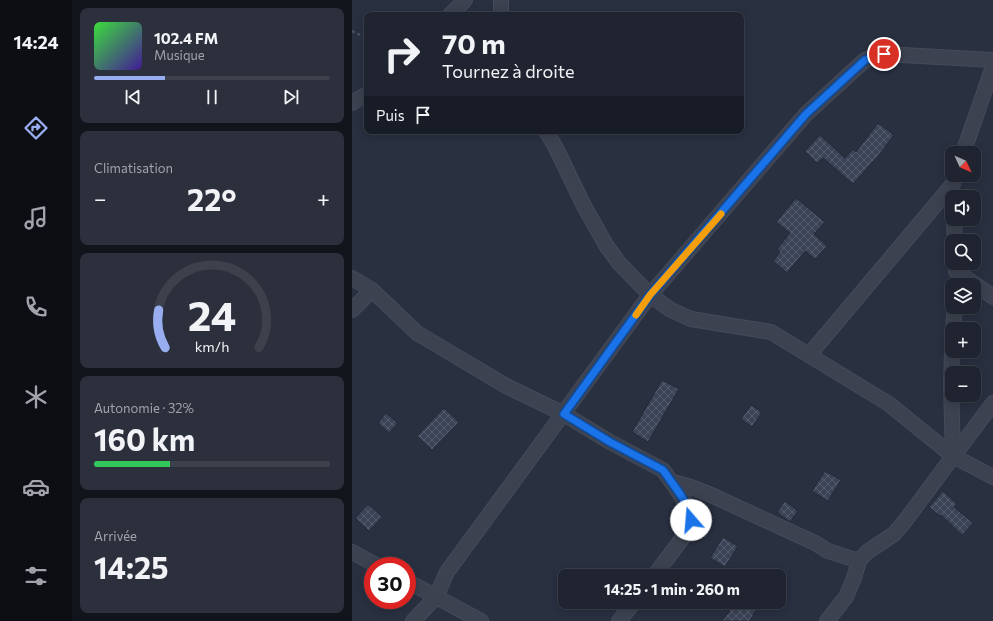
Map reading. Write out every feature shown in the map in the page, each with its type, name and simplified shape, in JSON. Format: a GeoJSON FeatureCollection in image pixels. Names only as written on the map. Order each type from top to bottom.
{"type":"FeatureCollection","features":[{"type":"Feature","properties":{"kind":"street"},"geometry":{"type":"LineString","coordinates":[[453,12],[465,0]]}},
{"type":"Feature","properties":{"kind":"street"},"geometry":{"type":"LineString","coordinates":[[500,12],[501,0]]}},
{"type":"Feature","properties":{"kind":"street"},"geometry":{"type":"LineString","coordinates":[[413,621],[436,597],[447,572],[650,295],[806,114],[865,60],[884,54],[993,60]]}},
{"type":"Feature","properties":{"kind":"street"},"geometry":{"type":"LineString","coordinates":[[965,146],[993,67]]}},
{"type":"Feature","properties":{"kind":"street"},"geometry":{"type":"LineString","coordinates":[[548,134],[584,206],[606,245],[619,263],[650,295],[671,310],[691,319],[771,332],[889,404],[953,456],[993,477]]}},
{"type":"Feature","properties":{"kind":"street"},"geometry":{"type":"LineString","coordinates":[[809,355],[954,185]]}},
{"type":"Feature","properties":{"kind":"street"},"geometry":{"type":"LineString","coordinates":[[956,273],[993,297]]}},
{"type":"Feature","properties":{"kind":"street"},"geometry":{"type":"LineString","coordinates":[[352,278],[372,290],[417,333],[506,386],[564,414],[610,442],[663,470],[673,482],[688,507],[691,520],[684,536],[659,569]]}},
{"type":"Feature","properties":{"kind":"street"},"geometry":{"type":"LineString","coordinates":[[352,310],[372,290]]}},
{"type":"Feature","properties":{"kind":"street"},"geometry":{"type":"LineString","coordinates":[[952,358],[953,456]]}},
{"type":"Feature","properties":{"kind":"street"},"geometry":{"type":"LineString","coordinates":[[827,621],[846,597],[859,561],[867,552],[894,534],[993,403]]}},
{"type":"Feature","properties":{"kind":"street"},"geometry":{"type":"LineString","coordinates":[[673,482],[709,494],[815,543],[828,551],[859,561]]}},
{"type":"Feature","properties":{"kind":"street"},"geometry":{"type":"LineString","coordinates":[[352,552],[364,558]]}},
{"type":"Feature","properties":{"kind":"street"},"geometry":{"type":"LineString","coordinates":[[416,586],[481,621]]}},
{"type":"Feature","properties":{"kind":"street"},"geometry":{"type":"LineString","coordinates":[[619,621],[628,609]]}},
{"type":"Feature","properties":{"kind":"path"},"geometry":{"type":"LineString","coordinates":[[352,31],[364,37]]}},
{"type":"Feature","properties":{"kind":"building"},"geometry":{"type":"Polygon","coordinates":[[[878,123],[894,135],[879,155],[853,184],[823,158],[817,163],[805,151],[820,135],[845,158],[853,149],[856,152],[878,123]]]}},
{"type":"Feature","properties":{"kind":"building"},"geometry":{"type":"Polygon","coordinates":[[[796,198],[825,222],[814,234],[827,246],[815,259],[805,251],[787,273],[773,261],[780,252],[777,249],[790,233],[776,222],[796,198]]]}},
{"type":"Feature","properties":{"kind":"building"},"geometry":{"type":"Polygon","coordinates":[[[662,380],[679,389],[648,442],[632,432],[662,380]]]}},
{"type":"Feature","properties":{"kind":"building"},"geometry":{"type":"Polygon","coordinates":[[[751,405],[762,412],[752,427],[741,419],[751,405]]]}},
{"type":"Feature","properties":{"kind":"building"},"geometry":{"type":"Polygon","coordinates":[[[444,408],[459,422],[432,450],[417,436],[444,408]]]}},
{"type":"Feature","properties":{"kind":"building"},"geometry":{"type":"Polygon","coordinates":[[[386,413],[398,423],[389,433],[378,423],[386,413]]]}},
{"type":"Feature","properties":{"kind":"building"},"geometry":{"type":"Polygon","coordinates":[[[825,471],[841,480],[828,501],[812,491],[825,471]]]}},
{"type":"Feature","properties":{"kind":"building"},"geometry":{"type":"Polygon","coordinates":[[[943,491],[957,504],[954,507],[973,523],[962,535],[941,515],[940,516],[929,507],[943,491]]]}},
{"type":"Feature","properties":{"kind":"building"},"geometry":{"type":"Polygon","coordinates":[[[785,501],[798,511],[790,522],[777,512],[785,501]]]}},
{"type":"Feature","properties":{"kind":"building"},"geometry":{"type":"Polygon","coordinates":[[[368,504],[382,517],[369,531],[355,518],[368,504]]]}},
{"type":"Feature","properties":{"kind":"building"},"geometry":{"type":"Polygon","coordinates":[[[723,537],[738,546],[725,567],[710,558],[723,537]]]}},
{"type":"Feature","properties":{"kind":"building"},"geometry":{"type":"Polygon","coordinates":[[[731,609],[756,609],[750,621],[722,621],[731,609]]]}},
{"type":"Feature","properties":{"kind":"slow traffic"},"geometry":{"type":"LineString","coordinates":[[636,315],[650,295],[721,214]]}},
{"type":"Feature","properties":{"kind":"route"},"geometry":{"type":"LineString","coordinates":[[691,520],[688,507],[673,482],[663,470],[610,442],[564,414],[650,295],[806,114],[865,60],[884,54]]}}]}
